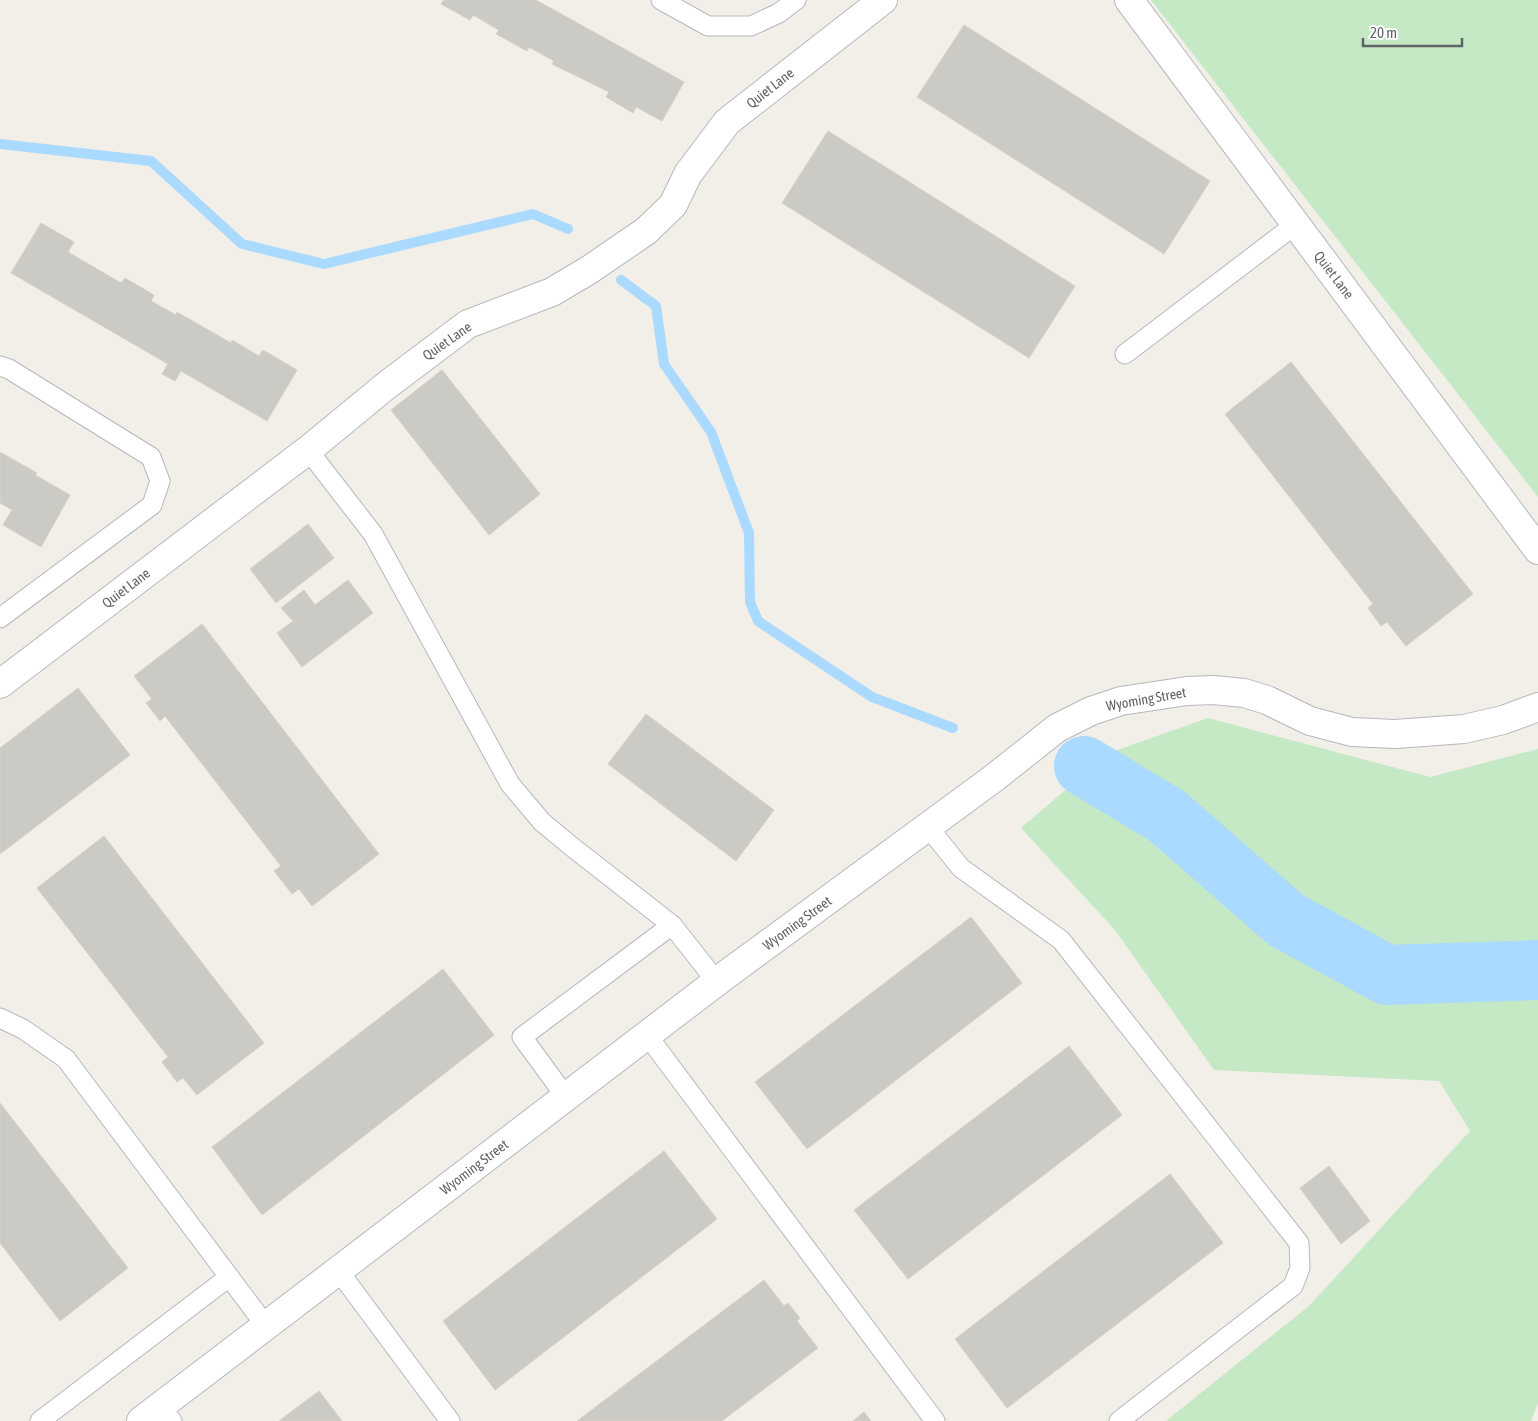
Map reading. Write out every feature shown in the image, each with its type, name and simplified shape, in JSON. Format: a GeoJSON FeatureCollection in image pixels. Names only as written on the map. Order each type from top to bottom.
{"type":"FeatureCollection","features":[{"type":"Feature","properties":{"kind":"street","name":"Quiet Lane"},"geometry":{"type":"LineString","coordinates":[[0,684],[308,450],[387,385],[468,324],[552,292],[646,232],[673,205],[688,174],[726,122],[883,0]]}},
{"type":"Feature","properties":{"kind":"street","name":"Quiet Lane"},"geometry":{"type":"LineString","coordinates":[[1129,0],[1538,550]]}},
{"type":"Feature","properties":{"kind":"street","name":"Wyoming Street"},"geometry":{"type":"LineString","coordinates":[[158,1416],[266,1326],[338,1270],[717,982],[994,778],[1057,728],[1091,710],[1121,701],[1187,691],[1213,690],[1244,693],[1267,700],[1310,721],[1352,732],[1395,734],[1464,729],[1504,720],[1538,708]]}},
{"type":"Feature","properties":{"kind":"lane"},"geometry":{"type":"LineString","coordinates":[[662,0],[708,26],[751,26],[779,13],[796,0]]}},
{"type":"Feature","properties":{"kind":"lane"},"geometry":{"type":"LineString","coordinates":[[1124,354],[1296,224]]}},
{"type":"Feature","properties":{"kind":"lane"},"geometry":{"type":"LineString","coordinates":[[0,366],[9,369],[151,457],[160,481],[152,505],[0,618]]}},
{"type":"Feature","properties":{"kind":"lane"},"geometry":{"type":"LineString","coordinates":[[308,450],[373,534],[510,784],[542,822],[672,925],[717,982]]}},
{"type":"Feature","properties":{"kind":"lane"},"geometry":{"type":"LineString","coordinates":[[928,827],[961,868],[1061,940],[1299,1243],[1300,1268],[1293,1286],[1118,1421]]}},
{"type":"Feature","properties":{"kind":"lane"},"geometry":{"type":"LineString","coordinates":[[566,1097],[522,1037],[672,925]]}},
{"type":"Feature","properties":{"kind":"lane"},"geometry":{"type":"LineString","coordinates":[[0,1018],[23,1029],[66,1059],[266,1326]]}},
{"type":"Feature","properties":{"kind":"lane"},"geometry":{"type":"LineString","coordinates":[[647,1035],[935,1421]]}},
{"type":"Feature","properties":{"kind":"lane"},"geometry":{"type":"LineString","coordinates":[[338,1270],[450,1421]]}},
{"type":"Feature","properties":{"kind":"lane"},"geometry":{"type":"LineString","coordinates":[[40,1421],[229,1277]]}},
{"type":"Feature","properties":{"kind":"green space"},"geometry":{"type":"Polygon","coordinates":[[[1151,0],[1538,0],[1538,497],[1151,0]]]}},
{"type":"Feature","properties":{"kind":"green space"},"geometry":{"type":"Polygon","coordinates":[[[1208,718],[1430,777],[1538,749],[1538,1403],[1531,1421],[1166,1421],[1309,1306],[1470,1131],[1439,1081],[1214,1070],[1115,930],[1021,828],[1109,753],[1208,718]]]}},
{"type":"Feature","properties":{"kind":"building"},"geometry":{"type":"Polygon","coordinates":[[[444,0],[536,0],[684,82],[662,121],[636,107],[633,113],[606,97],[609,92],[552,64],[554,61],[529,47],[527,51],[496,34],[499,30],[473,15],[470,20],[441,4],[444,0]]]}},
{"type":"Feature","properties":{"kind":"building"},"geometry":{"type":"Polygon","coordinates":[[[964,25],[1210,181],[1164,254],[917,97],[964,25]]]}},
{"type":"Feature","properties":{"kind":"building"},"geometry":{"type":"Polygon","coordinates":[[[828,131],[1075,286],[1029,358],[782,203],[828,131]]]}},
{"type":"Feature","properties":{"kind":"building"},"geometry":{"type":"Polygon","coordinates":[[[41,223],[74,242],[68,252],[121,283],[125,278],[154,295],[151,301],[176,315],[177,312],[231,343],[232,340],[259,356],[263,350],[297,370],[267,421],[181,371],[175,381],[162,374],[168,364],[11,273],[41,223]]]}},
{"type":"Feature","properties":{"kind":"building"},"geometry":{"type":"Polygon","coordinates":[[[1291,362],[1473,594],[1406,646],[1387,622],[1381,626],[1368,608],[1373,604],[1225,414],[1291,362]]]}},
{"type":"Feature","properties":{"kind":"building"},"geometry":{"type":"Polygon","coordinates":[[[442,370],[540,494],[489,535],[391,410],[442,370]]]}},
{"type":"Feature","properties":{"kind":"building"},"geometry":{"type":"Polygon","coordinates":[[[0,452],[70,495],[41,547],[3,525],[12,510],[0,503],[0,452]]]}},
{"type":"Feature","properties":{"kind":"building"},"geometry":{"type":"Polygon","coordinates":[[[308,524],[334,558],[276,603],[250,569],[308,524]]]}},
{"type":"Feature","properties":{"kind":"building"},"geometry":{"type":"Polygon","coordinates":[[[348,580],[373,613],[302,667],[277,633],[293,621],[281,608],[304,590],[315,605],[348,580]]]}},
{"type":"Feature","properties":{"kind":"building"},"geometry":{"type":"Polygon","coordinates":[[[202,624],[379,854],[312,906],[299,889],[292,894],[274,871],[281,866],[165,716],[160,721],[146,703],[152,699],[134,676],[202,624]]]}},
{"type":"Feature","properties":{"kind":"building"},"geometry":{"type":"Polygon","coordinates":[[[78,688],[130,755],[0,854],[0,748],[78,688]]]}},
{"type":"Feature","properties":{"kind":"building"},"geometry":{"type":"Polygon","coordinates":[[[646,714],[774,810],[736,861],[608,764],[646,714]]]}},
{"type":"Feature","properties":{"kind":"building"},"geometry":{"type":"Polygon","coordinates":[[[104,836],[264,1043],[197,1095],[183,1078],[177,1082],[162,1062],[168,1057],[37,888],[104,836]]]}},
{"type":"Feature","properties":{"kind":"building"},"geometry":{"type":"Polygon","coordinates":[[[971,917],[1022,983],[807,1149],[755,1082],[971,917]]]}},
{"type":"Feature","properties":{"kind":"building"},"geometry":{"type":"Polygon","coordinates":[[[443,969],[494,1035],[262,1215],[212,1147],[443,969]]]}},
{"type":"Feature","properties":{"kind":"building"},"geometry":{"type":"Polygon","coordinates":[[[1069,1046],[1122,1115],[908,1279],[854,1210],[1069,1046]]]}},
{"type":"Feature","properties":{"kind":"building"},"geometry":{"type":"Polygon","coordinates":[[[0,1103],[128,1268],[60,1321],[0,1243],[0,1103]]]}},
{"type":"Feature","properties":{"kind":"building"},"geometry":{"type":"Polygon","coordinates":[[[664,1151],[717,1219],[495,1390],[443,1321],[664,1151]]]}},
{"type":"Feature","properties":{"kind":"building"},"geometry":{"type":"Polygon","coordinates":[[[1329,1166],[1370,1221],[1341,1244],[1300,1188],[1329,1166]]]}},
{"type":"Feature","properties":{"kind":"building"},"geometry":{"type":"Polygon","coordinates":[[[1170,1174],[1223,1243],[1007,1408],[955,1339],[1170,1174]]]}},
{"type":"Feature","properties":{"kind":"building"},"geometry":{"type":"Polygon","coordinates":[[[764,1280],[784,1306],[788,1303],[800,1318],[797,1321],[818,1348],[722,1421],[577,1421],[764,1280]]]}},
{"type":"Feature","properties":{"kind":"building"},"geometry":{"type":"Polygon","coordinates":[[[319,1391],[342,1421],[279,1421],[319,1391]]]}},
{"type":"Feature","properties":{"kind":"building"},"geometry":{"type":"Polygon","coordinates":[[[864,1412],[871,1421],[853,1421],[864,1412]]]}},
{"type":"Feature","properties":{"kind":"waterway"},"geometry":{"type":"LineString","coordinates":[[0,144],[151,161],[242,244],[324,264],[533,214],[568,229]]}},
{"type":"Feature","properties":{"kind":"waterway"},"geometry":{"type":"LineString","coordinates":[[621,280],[656,306],[664,364],[711,432],[749,533],[750,602],[758,621],[872,697],[953,728]]}},
{"type":"Feature","properties":{"kind":"waterway"},"geometry":{"type":"LineString","coordinates":[[1084,766],[1167,816],[1286,920],[1387,975],[1538,970]]}}]}
